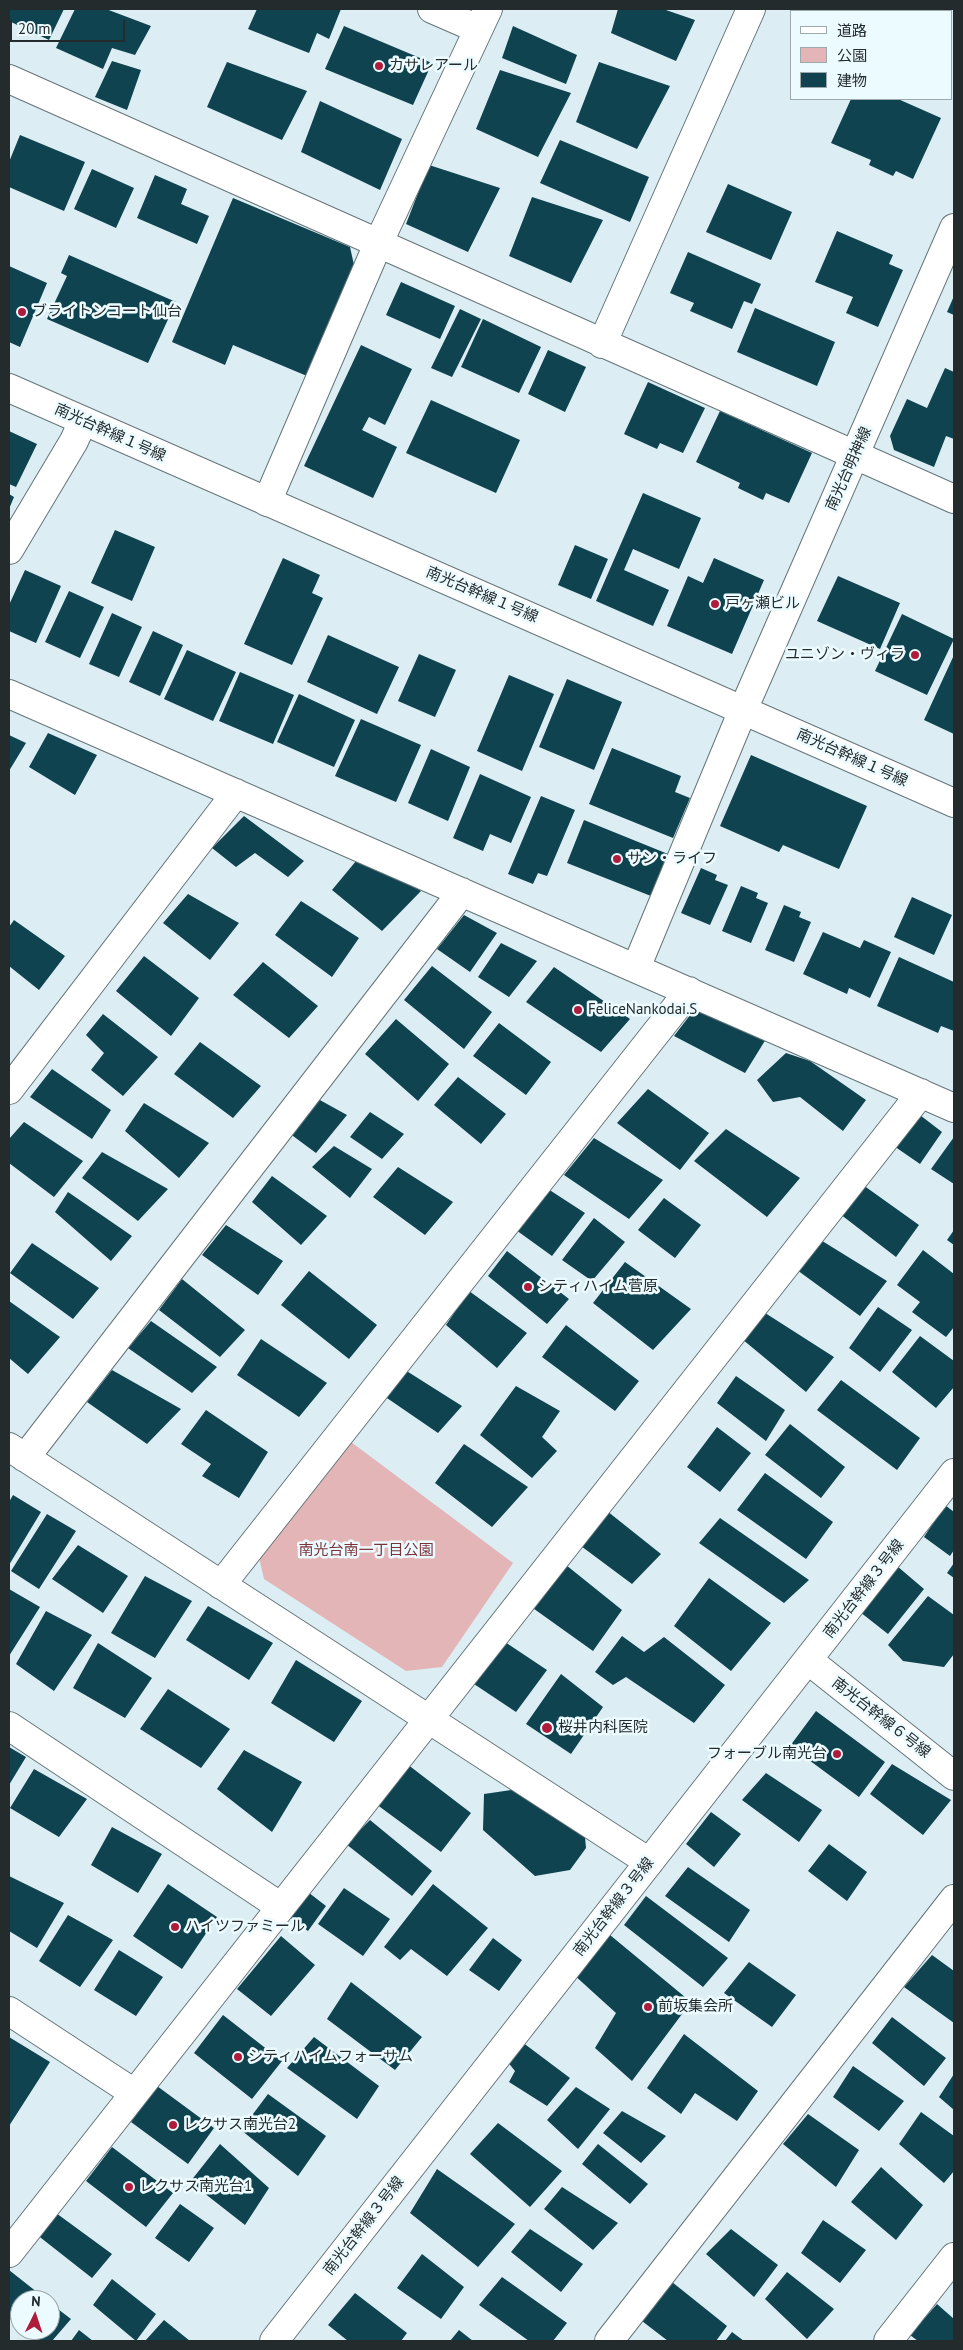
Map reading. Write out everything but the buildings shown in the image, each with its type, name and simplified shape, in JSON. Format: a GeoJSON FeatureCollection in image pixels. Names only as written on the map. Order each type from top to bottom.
{"type":"FeatureCollection","features":[{"type":"Feature","properties":{"kind":"street"},"geometry":{"type":"LineString","coordinates":[[267,502],[378,244],[483,19],[432,9]]}},
{"type":"Feature","properties":{"kind":"street"},"geometry":{"type":"LineString","coordinates":[[602,344],[751,9]]}},
{"type":"Feature","properties":{"kind":"street"},"geometry":{"type":"LineString","coordinates":[[9,79],[954,499]]}},
{"type":"Feature","properties":{"kind":"street","name":"南光台明神線"},"geometry":{"type":"LineString","coordinates":[[636,968],[744,710],[953,235]]}},
{"type":"Feature","properties":{"kind":"street","name":"南光台幹線１号線"},"geometry":{"type":"LineString","coordinates":[[9,388],[954,803]]}},
{"type":"Feature","properties":{"kind":"street"},"geometry":{"type":"LineString","coordinates":[[9,550],[74,441],[83,421]]}},
{"type":"Feature","properties":{"kind":"street"},"geometry":{"type":"LineString","coordinates":[[9,694],[954,1108]]}},
{"type":"Feature","properties":{"kind":"street"},"geometry":{"type":"LineString","coordinates":[[9,1090],[236,793]]}},
{"type":"Feature","properties":{"kind":"street"},"geometry":{"type":"LineString","coordinates":[[462,892],[17,1452],[649,1862]]}},
{"type":"Feature","properties":{"kind":"street"},"geometry":{"type":"LineString","coordinates":[[221,1585],[688,991]]}},
{"type":"Feature","properties":{"kind":"street"},"geometry":{"type":"LineString","coordinates":[[9,2253],[921,1093]]}},
{"type":"Feature","properties":{"kind":"street","name":"南光台幹線３号線"},"geometry":{"type":"LineString","coordinates":[[274,2341],[954,1473]]}},
{"type":"Feature","properties":{"kind":"street","name":"南光台幹線６号線"},"geometry":{"type":"LineString","coordinates":[[808,1660],[954,1776]]}},
{"type":"Feature","properties":{"kind":"street"},"geometry":{"type":"LineString","coordinates":[[9,1726],[281,1907]]}},
{"type":"Feature","properties":{"kind":"street"},"geometry":{"type":"LineString","coordinates":[[609,2341],[954,1899]]}},
{"type":"Feature","properties":{"kind":"street"},"geometry":{"type":"LineString","coordinates":[[9,2011],[134,2093]]}},
{"type":"Feature","properties":{"kind":"street"},"geometry":{"type":"LineString","coordinates":[[888,2341],[954,2257]]}},
{"type":"Feature","properties":{"kind":"green space","name":"南光台南一丁目公園"},"geometry":{"type":"Polygon","coordinates":[[[347,1439],[513,1563],[442,1667],[406,1671],[264,1579],[258,1553],[347,1439]]]}},
{"type":"Feature","properties":{"kind":"place","name":"カサレアール"},"geometry":{"type":"Point","coordinates":[379,66]}},
{"type":"Feature","properties":{"kind":"place","name":"ブライトンコート仙台"},"geometry":{"type":"Point","coordinates":[22,312]}},
{"type":"Feature","properties":{"kind":"place","name":"戸ヶ瀬ビル"},"geometry":{"type":"Point","coordinates":[715,604]}},
{"type":"Feature","properties":{"kind":"place","name":"ユニゾン・ヴィラ"},"geometry":{"type":"Point","coordinates":[915,655]}},
{"type":"Feature","properties":{"kind":"place","name":"サン・ライフ"},"geometry":{"type":"Point","coordinates":[617,859]}},
{"type":"Feature","properties":{"kind":"place","name":"FeliceNankodai.S"},"geometry":{"type":"Point","coordinates":[578,1010]}},
{"type":"Feature","properties":{"kind":"place","name":"シティハイム菅原"},"geometry":{"type":"Point","coordinates":[528,1287]}},
{"type":"Feature","properties":{"kind":"place","name":"桜井内科医院"},"geometry":{"type":"Point","coordinates":[547,1728]}},
{"type":"Feature","properties":{"kind":"place","name":"フォーブル南光台"},"geometry":{"type":"Point","coordinates":[837,1754]}},
{"type":"Feature","properties":{"kind":"place","name":"ハイツファミール"},"geometry":{"type":"Point","coordinates":[175,1927]}},
{"type":"Feature","properties":{"kind":"place","name":"前坂集会所"},"geometry":{"type":"Point","coordinates":[648,2007]}},
{"type":"Feature","properties":{"kind":"place","name":"シティハイムフォーサム"},"geometry":{"type":"Point","coordinates":[238,2057]}},
{"type":"Feature","properties":{"kind":"place","name":"レクサス南光台2"},"geometry":{"type":"Point","coordinates":[173,2125]}},
{"type":"Feature","properties":{"kind":"place","name":"レクサス南光台1"},"geometry":{"type":"Point","coordinates":[129,2187]}}]}
